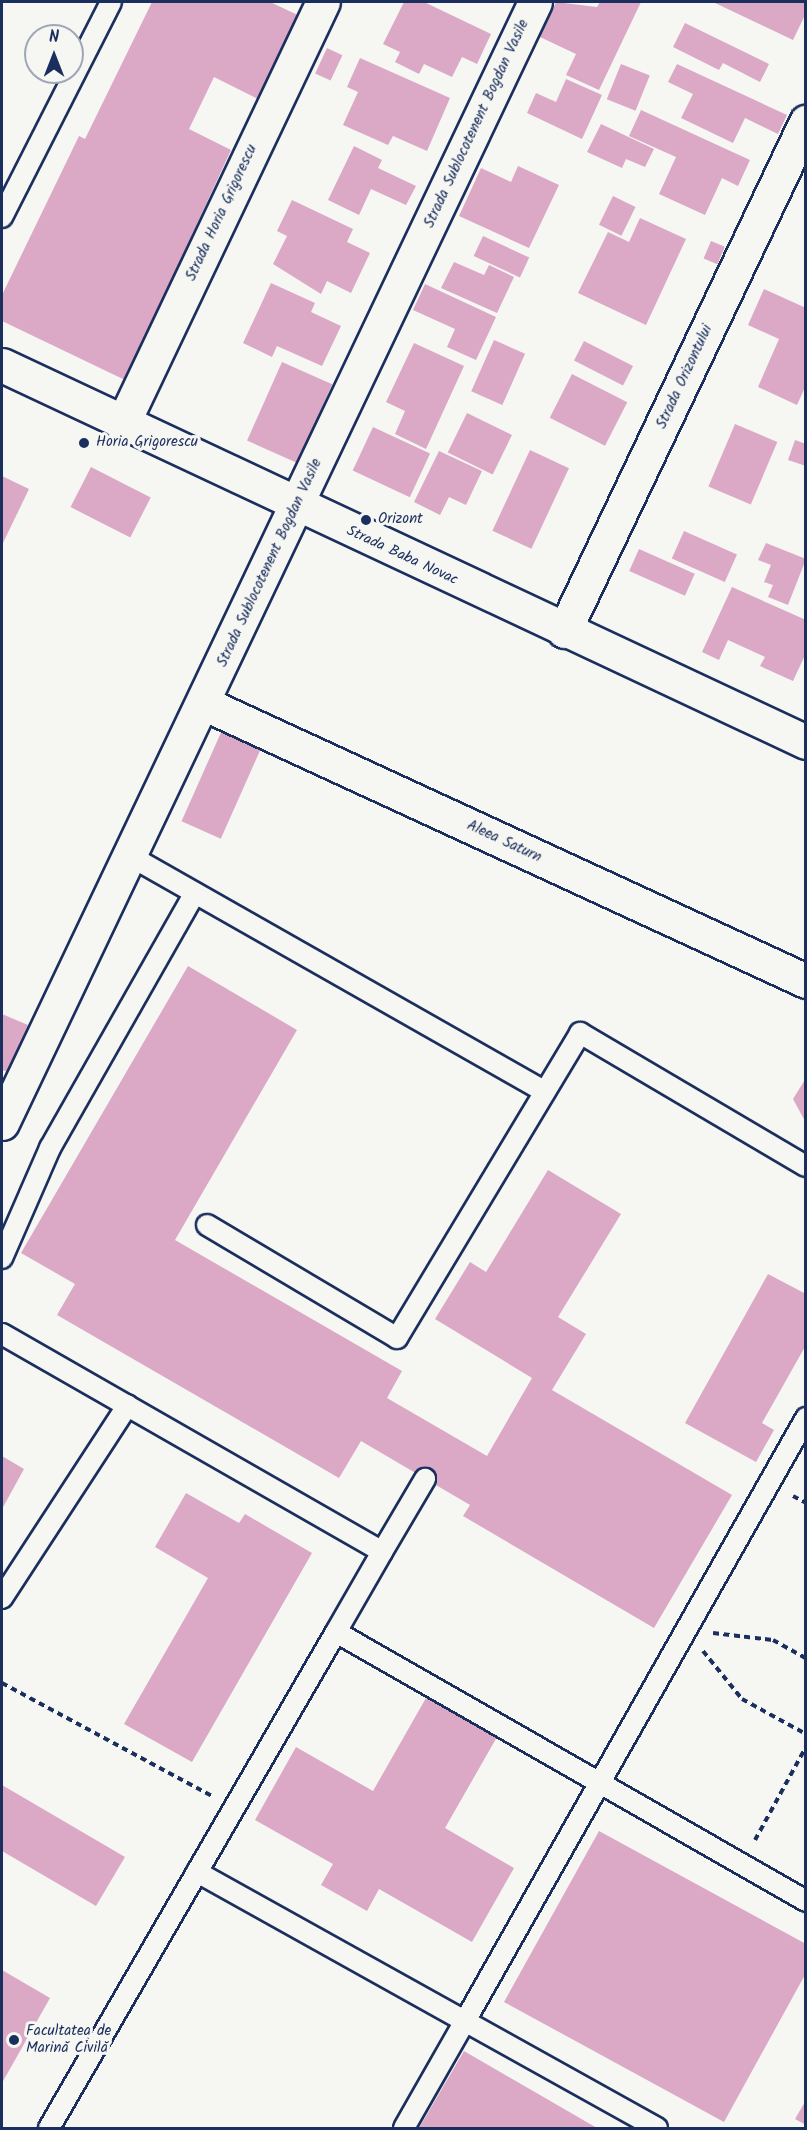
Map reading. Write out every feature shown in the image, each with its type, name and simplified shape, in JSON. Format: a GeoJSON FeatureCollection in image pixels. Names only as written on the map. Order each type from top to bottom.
{"type":"FeatureCollection","features":[{"type":"Feature","properties":{"kind":"street","name":"Strada Horia Grigorescu"},"geometry":{"type":"LineString","coordinates":[[122,425],[320,2]]}},
{"type":"Feature","properties":{"kind":"street","name":"Strada Sublocotenent Bogdan Vasile"},"geometry":{"type":"LineString","coordinates":[[2,1124],[535,2]]}},
{"type":"Feature","properties":{"kind":"street","name":"Strada Orizontului"},"geometry":{"type":"LineString","coordinates":[[564,631],[806,122]]}},
{"type":"Feature","properties":{"kind":"street","name":"Strada Baba Novac"},"geometry":{"type":"LineString","coordinates":[[2,365],[122,425],[806,742]]}},
{"type":"Feature","properties":{"kind":"street","name":"Aleea Saturn"},"geometry":{"type":"LineString","coordinates":[[203,703],[806,981]]}},
{"type":"Feature","properties":{"kind":"lane"},"geometry":{"type":"LineString","coordinates":[[2,217],[111,2]]}},
{"type":"Feature","properties":{"kind":"lane"},"geometry":{"type":"LineString","coordinates":[[130,856],[544,1092]]}},
{"type":"Feature","properties":{"kind":"lane"},"geometry":{"type":"LineString","coordinates":[[2,1258],[51,1149],[195,893]]}},
{"type":"Feature","properties":{"kind":"lane"},"geometry":{"type":"LineString","coordinates":[[207,1225],[397,1338],[580,1033],[806,1166]]}},
{"type":"Feature","properties":{"kind":"lane"},"geometry":{"type":"LineString","coordinates":[[2,1334],[382,1552]]}},
{"type":"Feature","properties":{"kind":"lane"},"geometry":{"type":"LineString","coordinates":[[2,1598],[128,1406]]}},
{"type":"Feature","properties":{"kind":"lane"},"geometry":{"type":"LineString","coordinates":[[404,2128],[806,1418]]}},
{"type":"Feature","properties":{"kind":"lane"},"geometry":{"type":"LineString","coordinates":[[49,2128],[426,1479]]}},
{"type":"Feature","properties":{"kind":"lane"},"geometry":{"type":"LineString","coordinates":[[336,1632],[806,1901]]}},
{"type":"Feature","properties":{"kind":"lane"},"geometry":{"type":"LineString","coordinates":[[197,1872],[657,2128]]}},
{"type":"Feature","properties":{"kind":"path"},"geometry":{"type":"LineString","coordinates":[[686,1629],[773,1640],[806,1658]]}},
{"type":"Feature","properties":{"kind":"path"},"geometry":{"type":"LineString","coordinates":[[686,1629],[742,1699],[806,1734]]}},
{"type":"Feature","properties":{"kind":"path"},"geometry":{"type":"LineString","coordinates":[[2,1683],[234,1808]]}},
{"type":"Feature","properties":{"kind":"path"},"geometry":{"type":"LineString","coordinates":[[742,1865],[806,1747]]}},
{"type":"Feature","properties":{"kind":"building"},"geometry":{"type":"Polygon","coordinates":[[[152,2],[270,2],[302,17],[262,101],[214,77],[189,129],[231,150],[125,380],[2,321],[2,295],[79,136],[85,139],[152,2]]]}},
{"type":"Feature","properties":{"kind":"building"},"geometry":{"type":"Polygon","coordinates":[[[404,2],[424,2],[491,34],[477,64],[462,57],[452,77],[424,64],[419,74],[395,62],[400,52],[383,44],[404,2]]]}},
{"type":"Feature","properties":{"kind":"building"},"geometry":{"type":"Polygon","coordinates":[[[556,2],[597,7],[600,2],[641,2],[599,90],[566,75],[576,54],[540,37],[556,2]]]}},
{"type":"Feature","properties":{"kind":"building"},"geometry":{"type":"Polygon","coordinates":[[[713,2],[806,2],[806,13],[793,40],[713,2]]]}},
{"type":"Feature","properties":{"kind":"building"},"geometry":{"type":"Polygon","coordinates":[[[685,23],[769,64],[760,82],[723,63],[719,70],[673,47],[685,23]]]}},
{"type":"Feature","properties":{"kind":"building"},"geometry":{"type":"Polygon","coordinates":[[[327,48],[342,55],[331,81],[315,73],[327,48]]]}},
{"type":"Feature","properties":{"kind":"building"},"geometry":{"type":"Polygon","coordinates":[[[360,58],[450,98],[427,151],[393,136],[388,145],[343,125],[358,92],[347,87],[360,58]]]}},
{"type":"Feature","properties":{"kind":"building"},"geometry":{"type":"Polygon","coordinates":[[[621,64],[650,76],[636,111],[607,99],[621,64]]]}},
{"type":"Feature","properties":{"kind":"building"},"geometry":{"type":"Polygon","coordinates":[[[677,64],[787,115],[778,134],[745,118],[733,143],[681,118],[693,94],[668,82],[677,64]]]}},
{"type":"Feature","properties":{"kind":"building"},"geometry":{"type":"Polygon","coordinates":[[[566,79],[602,95],[582,139],[527,113],[536,93],[556,102],[566,79]]]}},
{"type":"Feature","properties":{"kind":"building"},"geometry":{"type":"Polygon","coordinates":[[[641,110],[750,160],[738,186],[722,178],[705,215],[659,194],[676,157],[629,136],[641,110]]]}},
{"type":"Feature","properties":{"kind":"building"},"geometry":{"type":"Polygon","coordinates":[[[601,124],[654,149],[645,167],[626,159],[622,168],[587,152],[601,124]]]}},
{"type":"Feature","properties":{"kind":"building"},"geometry":{"type":"Polygon","coordinates":[[[354,146],[382,160],[378,168],[416,186],[406,205],[371,189],[359,215],[328,200],[354,146]]]}},
{"type":"Feature","properties":{"kind":"building"},"geometry":{"type":"Polygon","coordinates":[[[518,166],[559,185],[529,248],[459,216],[481,168],[511,182],[518,166]]]}},
{"type":"Feature","properties":{"kind":"building"},"geometry":{"type":"Polygon","coordinates":[[[613,196],[635,207],[621,236],[599,225],[613,196]]]}},
{"type":"Feature","properties":{"kind":"building"},"geometry":{"type":"Polygon","coordinates":[[[292,200],[353,229],[347,242],[370,253],[351,293],[327,281],[321,294],[273,264],[287,236],[277,231],[292,200]]]}},
{"type":"Feature","properties":{"kind":"building"},"geometry":{"type":"Polygon","coordinates":[[[640,218],[686,239],[646,325],[578,293],[608,232],[629,242],[640,218]]]}},
{"type":"Feature","properties":{"kind":"building"},"geometry":{"type":"Polygon","coordinates":[[[483,236],[529,258],[520,277],[474,256],[483,236]]]}},
{"type":"Feature","properties":{"kind":"building"},"geometry":{"type":"Polygon","coordinates":[[[711,241],[725,247],[717,264],[704,258],[711,241]]]}},
{"type":"Feature","properties":{"kind":"building"},"geometry":{"type":"Polygon","coordinates":[[[454,262],[484,275],[489,265],[514,277],[497,313],[441,288],[454,262]]]}},
{"type":"Feature","properties":{"kind":"building"},"geometry":{"type":"Polygon","coordinates":[[[271,283],[315,303],[311,312],[341,326],[322,366],[277,346],[272,357],[243,343],[271,283]]]}},
{"type":"Feature","properties":{"kind":"building"},"geometry":{"type":"Polygon","coordinates":[[[425,284],[496,317],[476,360],[447,347],[455,329],[413,310],[425,284]]]}},
{"type":"Feature","properties":{"kind":"building"},"geometry":{"type":"Polygon","coordinates":[[[764,289],[806,308],[806,385],[797,405],[758,387],[779,339],[748,325],[764,289]]]}},
{"type":"Feature","properties":{"kind":"building"},"geometry":{"type":"Polygon","coordinates":[[[494,340],[525,354],[502,405],[471,391],[494,340]]]}},
{"type":"Feature","properties":{"kind":"building"},"geometry":{"type":"Polygon","coordinates":[[[584,341],[633,366],[623,386],[574,361],[584,341]]]}},
{"type":"Feature","properties":{"kind":"building"},"geometry":{"type":"Polygon","coordinates":[[[414,343],[464,366],[426,449],[395,434],[405,411],[386,402],[414,343]]]}},
{"type":"Feature","properties":{"kind":"building"},"geometry":{"type":"Polygon","coordinates":[[[282,362],[332,384],[297,463],[247,441],[282,362]]]}},
{"type":"Feature","properties":{"kind":"building"},"geometry":{"type":"Polygon","coordinates":[[[572,374],[627,402],[605,446],[550,418],[572,374]]]}},
{"type":"Feature","properties":{"kind":"building"},"geometry":{"type":"Polygon","coordinates":[[[467,413],[512,435],[493,474],[448,453],[467,413]]]}},
{"type":"Feature","properties":{"kind":"building"},"geometry":{"type":"Polygon","coordinates":[[[735,424],[777,442],[751,505],[708,487],[735,424]]]}},
{"type":"Feature","properties":{"kind":"building"},"geometry":{"type":"Polygon","coordinates":[[[373,427],[430,454],[410,497],[353,471],[373,427]]]}},
{"type":"Feature","properties":{"kind":"building"},"geometry":{"type":"Polygon","coordinates":[[[795,440],[806,444],[806,466],[788,460],[795,440]]]}},
{"type":"Feature","properties":{"kind":"building"},"geometry":{"type":"Polygon","coordinates":[[[530,450],[569,468],[531,549],[492,531],[530,450]]]}},
{"type":"Feature","properties":{"kind":"building"},"geometry":{"type":"Polygon","coordinates":[[[439,451],[482,471],[466,505],[449,497],[440,515],[414,502],[439,451]]]}},
{"type":"Feature","properties":{"kind":"building"},"geometry":{"type":"Polygon","coordinates":[[[91,467],[151,497],[130,538],[71,507],[91,467]]]}},
{"type":"Feature","properties":{"kind":"building"},"geometry":{"type":"Polygon","coordinates":[[[2,476],[29,489],[2,545],[2,476]]]}},
{"type":"Feature","properties":{"kind":"building"},"geometry":{"type":"Polygon","coordinates":[[[684,531],[737,555],[725,582],[672,558],[684,531]]]}},
{"type":"Feature","properties":{"kind":"building"},"geometry":{"type":"Polygon","coordinates":[[[766,543],[806,559],[788,605],[768,597],[773,585],[764,582],[771,565],[758,560],[766,543]]]}},
{"type":"Feature","properties":{"kind":"building"},"geometry":{"type":"Polygon","coordinates":[[[639,549],[695,574],[685,596],[629,571],[639,549]]]}},
{"type":"Feature","properties":{"kind":"building"},"geometry":{"type":"Polygon","coordinates":[[[732,587],[806,620],[806,653],[793,681],[760,666],[765,657],[728,640],[719,660],[702,652],[732,587]]]}},
{"type":"Feature","properties":{"kind":"building"},"geometry":{"type":"Polygon","coordinates":[[[223,728],[262,745],[221,839],[182,821],[223,728]]]}},
{"type":"Feature","properties":{"kind":"building"},"geometry":{"type":"Polygon","coordinates":[[[188,966],[297,1030],[175,1240],[402,1371],[387,1398],[487,1456],[532,1378],[435,1319],[470,1262],[486,1272],[548,1170],[621,1214],[558,1317],[586,1334],[552,1390],[732,1495],[654,1628],[463,1516],[470,1505],[361,1441],[339,1478],[57,1315],[75,1284],[21,1253],[188,966]]]}},
{"type":"Feature","properties":{"kind":"building"},"geometry":{"type":"Polygon","coordinates":[[[2,1014],[28,1025],[8,1072],[2,1070],[2,1014]]]}},
{"type":"Feature","properties":{"kind":"building"},"geometry":{"type":"Polygon","coordinates":[[[806,1078],[806,1123],[793,1099],[806,1078]]]}},
{"type":"Feature","properties":{"kind":"building"},"geometry":{"type":"Polygon","coordinates":[[[768,1274],[806,1294],[806,1345],[762,1423],[774,1430],[756,1462],[685,1423],[768,1274]]]}},
{"type":"Feature","properties":{"kind":"building"},"geometry":{"type":"Polygon","coordinates":[[[2,1456],[24,1469],[2,1509],[2,1456]]]}},
{"type":"Feature","properties":{"kind":"building"},"geometry":{"type":"Polygon","coordinates":[[[186,1493],[239,1523],[245,1514],[312,1553],[192,1762],[124,1724],[208,1578],[155,1547],[186,1493]]]}},
{"type":"Feature","properties":{"kind":"building"},"geometry":{"type":"Polygon","coordinates":[[[426,1698],[497,1737],[445,1828],[514,1868],[472,1942],[379,1889],[367,1911],[321,1885],[333,1864],[255,1820],[296,1747],[373,1791],[426,1698]]]}},
{"type":"Feature","properties":{"kind":"building"},"geometry":{"type":"Polygon","coordinates":[[[2,1785],[125,1857],[96,1906],[2,1851],[2,1785]]]}},
{"type":"Feature","properties":{"kind":"building"},"geometry":{"type":"Polygon","coordinates":[[[599,1831],[806,1944],[806,1973],[724,2122],[504,2002],[599,1831]]]}},
{"type":"Feature","properties":{"kind":"building","name":"Facultatea de Marină Civilă"},"geometry":{"type":"Polygon","coordinates":[[[2,1970],[50,1998],[2,2083],[2,1970]]]}},
{"type":"Feature","properties":{"kind":"building"},"geometry":{"type":"Polygon","coordinates":[[[464,2051],[597,2128],[419,2128],[464,2051]]]}},
{"type":"Feature","properties":{"kind":"building"},"geometry":{"type":"Polygon","coordinates":[[[806,2100],[806,2125],[795,2119],[806,2100]]]}},
{"type":"Feature","properties":{"kind":"place","name":"Horia Grigorescu"},"geometry":{"type":"Point","coordinates":[84,443]}},
{"type":"Feature","properties":{"kind":"place","name":"Orizont"},"geometry":{"type":"Point","coordinates":[366,520]}},
{"type":"Feature","properties":{"kind":"place","name":"Facultatea de Marină Civilă"},"geometry":{"type":"Point","coordinates":[14,2040]}}]}
